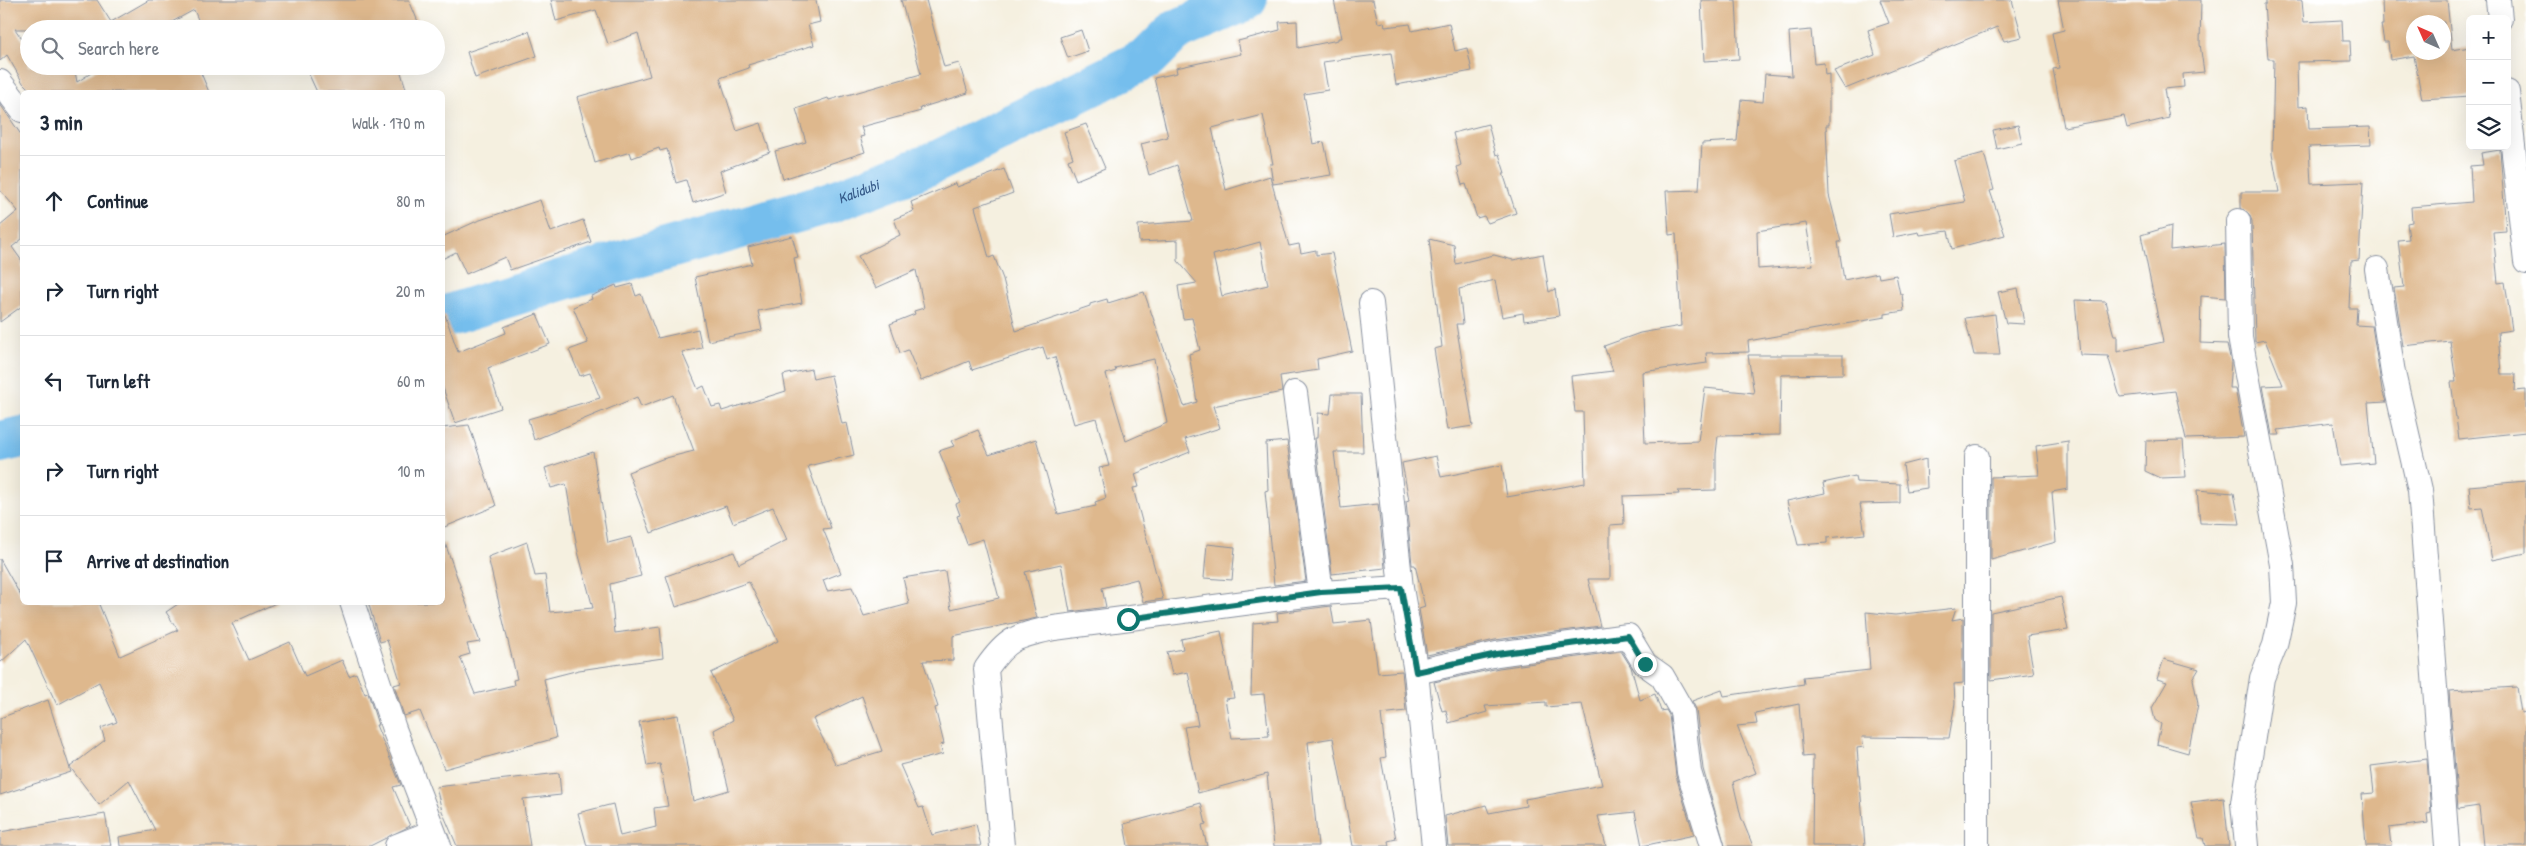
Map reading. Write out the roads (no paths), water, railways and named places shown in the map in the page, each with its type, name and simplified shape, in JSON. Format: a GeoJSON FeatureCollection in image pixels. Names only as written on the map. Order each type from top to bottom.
{"type":"FeatureCollection","features":[{"type":"Feature","properties":{"kind":"street"},"geometry":{"type":"LineString","coordinates":[[2498,0],[2500,15]]}},
{"type":"Feature","properties":{"kind":"street"},"geometry":{"type":"LineString","coordinates":[[0,82],[20,107]]}},
{"type":"Feature","properties":{"kind":"street"},"geometry":{"type":"LineString","coordinates":[[2508,105],[2526,262]]}},
{"type":"Feature","properties":{"kind":"street"},"geometry":{"type":"LineString","coordinates":[[2238,221],[2240,337],[2282,565],[2284,604],[2275,645],[2262,678],[2243,803],[2247,846]]}},
{"type":"Feature","properties":{"kind":"street"},"geometry":{"type":"LineString","coordinates":[[2377,269],[2393,373],[2420,490],[2447,846]]}},
{"type":"Feature","properties":{"kind":"street"},"geometry":{"type":"LineString","coordinates":[[1371,303],[1401,588],[1416,672],[1434,846]]}},
{"type":"Feature","properties":{"kind":"street"},"geometry":{"type":"LineString","coordinates":[[1295,393],[1321,592]]}},
{"type":"Feature","properties":{"kind":"street"},"geometry":{"type":"LineString","coordinates":[[1977,457],[1977,846]]}},
{"type":"Feature","properties":{"kind":"street"},"geometry":{"type":"LineString","coordinates":[[1002,846],[986,669],[999,651],[1017,636],[1054,628],[1321,592],[1401,588]]}},
{"type":"Feature","properties":{"kind":"street"},"geometry":{"type":"LineString","coordinates":[[353,605],[394,730],[436,839],[398,846]]}},
{"type":"Feature","properties":{"kind":"street"},"geometry":{"type":"LineString","coordinates":[[1416,672],[1497,654],[1628,636],[1645,664],[1662,676],[1682,711],[1690,772],[1712,846]]}},
{"type":"Feature","properties":{"kind":"waterway","name":"Kalidubi"},"geometry":{"type":"LineString","coordinates":[[445,316],[630,259],[829,203],[936,162],[1149,57],[1175,31],[1246,0]]}},
{"type":"Feature","properties":{"kind":"waterway","name":"Kalidubi"},"geometry":{"type":"LineString","coordinates":[[0,442],[20,437]]}}]}
